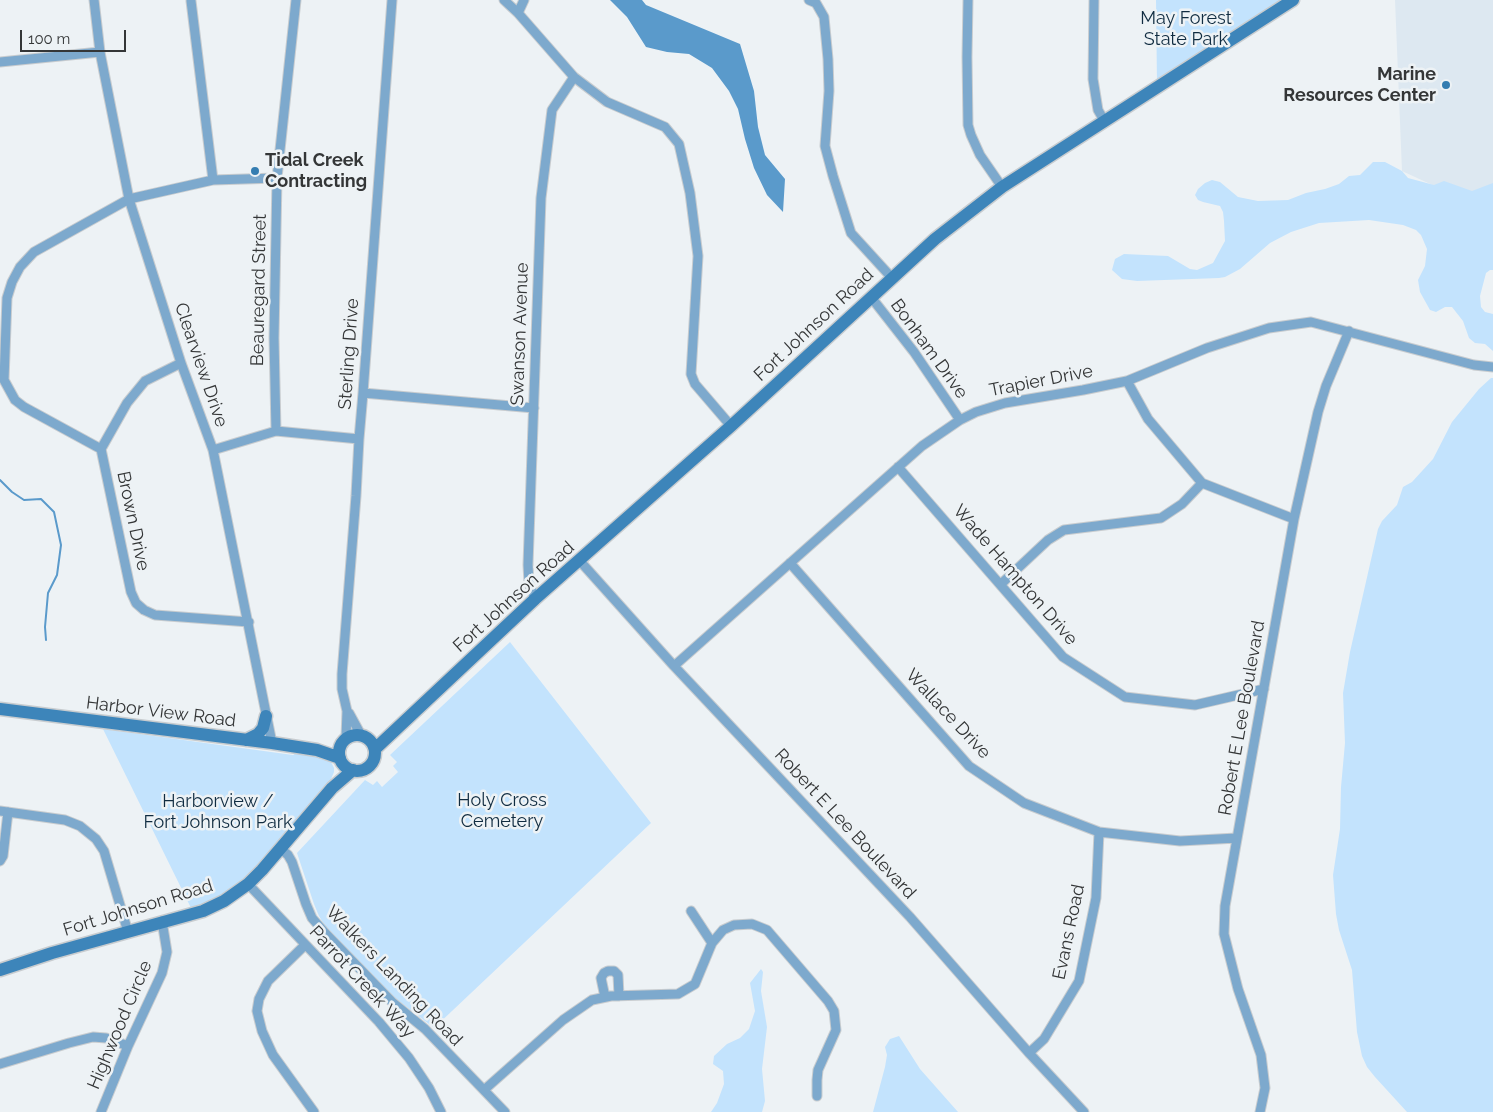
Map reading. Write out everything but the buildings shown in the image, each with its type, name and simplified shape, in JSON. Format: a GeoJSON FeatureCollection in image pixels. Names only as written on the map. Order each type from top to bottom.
{"type":"FeatureCollection","features":[{"type":"Feature","properties":{"kind":"street","name":"Clearview Drive"},"geometry":{"type":"LineString","coordinates":[[94,0],[100,52],[129,199],[181,363],[213,450],[272,743]]}},
{"type":"Feature","properties":{"kind":"street"},"geometry":{"type":"LineString","coordinates":[[192,0],[213,180]]}},
{"type":"Feature","properties":{"kind":"street","name":"Beauregard Street"},"geometry":{"type":"LineString","coordinates":[[276,431],[274,338],[277,178],[296,0]]}},
{"type":"Feature","properties":{"kind":"street","name":"Sterling Drive"},"geometry":{"type":"LineString","coordinates":[[344,740],[347,711],[342,689],[342,674],[392,0]]}},
{"type":"Feature","properties":{"kind":"street"},"geometry":{"type":"LineString","coordinates":[[504,0],[518,13],[574,77],[607,102],[665,127],[679,144],[690,193],[698,256],[691,374],[695,384],[731,426]]}},
{"type":"Feature","properties":{"kind":"street"},"geometry":{"type":"LineString","coordinates":[[518,13],[524,0]]}},
{"type":"Feature","properties":{"kind":"street"},"geometry":{"type":"LineString","coordinates":[[809,0],[816,3],[824,17],[829,91],[825,146],[833,176],[851,234],[892,278]]}},
{"type":"Feature","properties":{"kind":"street"},"geometry":{"type":"LineString","coordinates":[[968,0],[968,125],[980,155],[1002,187]]}},
{"type":"Feature","properties":{"kind":"street"},"geometry":{"type":"LineString","coordinates":[[1094,0],[1093,79],[1098,110],[1105,122]]}},
{"type":"Feature","properties":{"kind":"street","name":"Fort Johnson Road"},"geometry":{"type":"LineString","coordinates":[[368,741],[398,727],[535,599],[731,426],[935,240],[1002,187],[1293,0]]}},
{"type":"Feature","properties":{"kind":"street"},"geometry":{"type":"LineString","coordinates":[[0,62],[100,52]]}},
{"type":"Feature","properties":{"kind":"street","name":"Swanson Avenue"},"geometry":{"type":"LineString","coordinates":[[535,599],[528,573],[530,457],[534,408],[542,188],[552,110],[574,77]]}},
{"type":"Feature","properties":{"kind":"street"},"geometry":{"type":"LineString","coordinates":[[181,363],[145,381],[128,404],[101,449],[37,415],[15,400],[4,380],[2,345],[7,298],[12,282],[20,267],[34,252],[129,199],[213,180],[277,178]]}},
{"type":"Feature","properties":{"kind":"street","name":"Bonham Drive"},"geometry":{"type":"LineString","coordinates":[[871,297],[903,338],[960,420]]}},
{"type":"Feature","properties":{"kind":"street","name":"Trapier Drive"},"geometry":{"type":"LineString","coordinates":[[674,666],[922,446],[960,420],[976,412],[1005,403],[1127,381],[1208,348],[1269,328],[1311,322],[1474,365],[1493,367]]}},
{"type":"Feature","properties":{"kind":"street","name":"Robert E Lee Boulevard"},"geometry":{"type":"LineString","coordinates":[[1260,1112],[1265,1088],[1261,1055],[1238,989],[1224,934],[1225,906],[1294,519],[1318,412],[1326,386],[1349,331]]}},
{"type":"Feature","properties":{"kind":"street"},"geometry":{"type":"LineString","coordinates":[[1127,381],[1148,419],[1202,483],[1294,519]]}},
{"type":"Feature","properties":{"kind":"street"},"geometry":{"type":"LineString","coordinates":[[364,393],[534,408]]}},
{"type":"Feature","properties":{"kind":"street"},"geometry":{"type":"LineString","coordinates":[[213,450],[276,431],[359,439]]}},
{"type":"Feature","properties":{"kind":"street","name":"Brown Drive"},"geometry":{"type":"LineString","coordinates":[[101,449],[131,592],[136,603],[144,610],[155,615],[249,622]]}},
{"type":"Feature","properties":{"kind":"street","name":"Wade Hampton Drive"},"geometry":{"type":"LineString","coordinates":[[898,467],[1063,657],[1125,697],[1195,705],[1264,689]]}},
{"type":"Feature","properties":{"kind":"street"},"geometry":{"type":"LineString","coordinates":[[1001,584],[1048,540],[1064,530],[1161,518],[1182,504],[1202,483]]}},
{"type":"Feature","properties":{"kind":"street","name":"Robert E Lee Boulevard"},"geometry":{"type":"LineString","coordinates":[[579,560],[674,666],[910,917],[1029,1053],[1084,1112]]}},
{"type":"Feature","properties":{"kind":"street","name":"Wallace Drive"},"geometry":{"type":"LineString","coordinates":[[790,564],[969,766],[1024,803],[1098,832],[1180,841],[1237,838]]}},
{"type":"Feature","properties":{"kind":"street","name":"Harbor View Road"},"geometry":{"type":"LineString","coordinates":[[0,709],[272,743],[317,750],[340,760]]}},
{"type":"Feature","properties":{"kind":"street","name":"Sterling Drive"},"geometry":{"type":"LineString","coordinates":[[347,711],[368,741]]}},
{"type":"Feature","properties":{"kind":"street"},"geometry":{"type":"LineString","coordinates":[[246,740],[258,734],[263,728],[266,716]]}},
{"type":"Feature","properties":{"kind":"street"},"geometry":{"type":"LineString","coordinates":[[356,734],[368,741],[375,758],[370,765],[363,770],[353,770],[344,766],[340,760],[340,747],[344,740],[356,734]]}},
{"type":"Feature","properties":{"kind":"street","name":"Harbor View Road"},"geometry":{"type":"LineString","coordinates":[[317,750],[332,748],[344,740]]}},
{"type":"Feature","properties":{"kind":"street","name":"Fort Johnson Road"},"geometry":{"type":"LineString","coordinates":[[332,788],[341,768],[340,760]]}},
{"type":"Feature","properties":{"kind":"street","name":"Fort Johnson Road"},"geometry":{"type":"LineString","coordinates":[[0,970],[214,906],[248,884],[281,849],[332,788],[353,770]]}},
{"type":"Feature","properties":{"kind":"street"},"geometry":{"type":"LineString","coordinates":[[0,861],[3,856],[4,812],[65,820],[80,826],[96,839],[104,851],[128,932]]}},
{"type":"Feature","properties":{"kind":"street","name":"Evans Road"},"geometry":{"type":"LineString","coordinates":[[1029,1053],[1044,1039],[1080,980],[1096,898],[1098,832]]}},
{"type":"Feature","properties":{"kind":"street","name":"Walkers Landing Road"},"geometry":{"type":"LineString","coordinates":[[281,849],[292,862],[312,918],[392,1002],[425,1029],[505,1112]]}},
{"type":"Feature","properties":{"kind":"street","name":"Parrot Creek Way"},"geometry":{"type":"LineString","coordinates":[[248,884],[379,1022],[409,1058],[429,1088],[441,1112]]}},
{"type":"Feature","properties":{"kind":"street"},"geometry":{"type":"LineString","coordinates":[[691,910],[712,943]]}},
{"type":"Feature","properties":{"kind":"street","name":"Highwood Circle"},"geometry":{"type":"LineString","coordinates":[[101,1112],[164,966],[166,952],[162,921]]}},
{"type":"Feature","properties":{"kind":"street"},"geometry":{"type":"LineString","coordinates":[[484,1090],[563,1020],[592,1000],[618,996],[678,994],[695,984],[712,943],[723,930],[734,925],[752,924],[767,930],[834,1011],[836,1030],[818,1070],[818,1096]]}},
{"type":"Feature","properties":{"kind":"street"},"geometry":{"type":"LineString","coordinates":[[305,945],[268,981],[259,999],[258,1010],[262,1031],[272,1055],[314,1112]]}},
{"type":"Feature","properties":{"kind":"street"},"geometry":{"type":"LineString","coordinates":[[606,997],[601,978],[608,971],[614,971],[618,974],[618,996]]}},
{"type":"Feature","properties":{"kind":"street"},"geometry":{"type":"LineString","coordinates":[[0,1064],[69,1042],[93,1037],[106,1038],[128,1046]]}},
{"type":"Feature","properties":{"kind":"shaded area","name":"Marine Resources Center"},"geometry":{"type":"Polygon","coordinates":[[[1395,0],[1493,0],[1493,213],[1402,171],[1395,0]]]}},
{"type":"Feature","properties":{"kind":"green space","name":"May Forest State Park"},"geometry":{"type":"Polygon","coordinates":[[[1156,0],[1281,0],[1157,84],[1156,0]]]}},
{"type":"Feature","properties":{"kind":"green space"},"geometry":{"type":"Polygon","coordinates":[[[1373,162],[1385,162],[1402,171],[1408,178],[1434,185],[1444,181],[1472,191],[1493,183],[1493,270],[1486,273],[1480,296],[1481,307],[1485,312],[1493,314],[1493,351],[1485,344],[1475,343],[1469,338],[1463,321],[1452,307],[1445,307],[1436,312],[1430,310],[1420,292],[1418,280],[1425,266],[1427,249],[1421,235],[1416,230],[1403,225],[1369,220],[1319,223],[1291,232],[1270,243],[1240,269],[1219,278],[1137,281],[1122,279],[1112,270],[1115,259],[1124,254],[1168,256],[1190,269],[1197,270],[1213,263],[1225,241],[1223,212],[1220,206],[1198,200],[1195,195],[1198,189],[1212,180],[1220,182],[1238,197],[1258,201],[1288,200],[1339,184],[1349,176],[1360,175],[1373,162]]]}},
{"type":"Feature","properties":{"kind":"green space"},"geometry":{"type":"Polygon","coordinates":[[[1493,378],[1493,1112],[1407,1112],[1375,1077],[1367,1067],[1362,1056],[1357,1032],[1352,970],[1339,930],[1336,914],[1333,875],[1340,829],[1345,743],[1343,693],[1350,652],[1378,529],[1382,521],[1397,505],[1403,487],[1412,482],[1433,459],[1452,422],[1479,389],[1493,378]]]}},
{"type":"Feature","properties":{"kind":"green space","name":"Holy Cross Cemetery"},"geometry":{"type":"Polygon","coordinates":[[[510,642],[651,823],[434,1028],[390,994],[325,926],[314,904],[297,853],[365,780],[373,785],[377,781],[382,787],[398,772],[393,766],[397,762],[390,755],[510,642]]]}},
{"type":"Feature","properties":{"kind":"green space","name":"Harborview / Fort Johnson Park"},"geometry":{"type":"Polygon","coordinates":[[[103,729],[293,755],[298,752],[330,760],[334,772],[329,784],[259,867],[229,893],[210,903],[191,908],[103,729]]]}},
{"type":"Feature","properties":{"kind":"green space"},"geometry":{"type":"Polygon","coordinates":[[[761,969],[763,972],[761,991],[767,1027],[762,1069],[765,1101],[762,1112],[711,1112],[717,1103],[724,1084],[723,1071],[713,1064],[714,1056],[727,1044],[740,1038],[749,1029],[755,1011],[750,983],[761,969]]]}},
{"type":"Feature","properties":{"kind":"green space"},"geometry":{"type":"Polygon","coordinates":[[[899,1036],[920,1069],[958,1112],[873,1112],[885,1067],[887,1055],[885,1047],[890,1039],[899,1036]]]}},
{"type":"Feature","properties":{"kind":"water"},"geometry":{"type":"Polygon","coordinates":[[[610,0],[642,0],[646,5],[740,44],[754,91],[758,127],[765,155],[785,179],[783,212],[767,195],[754,168],[738,109],[729,91],[712,68],[689,54],[667,52],[646,47],[627,17],[610,0]]]}},
{"type":"Feature","properties":{"kind":"waterway"},"geometry":{"type":"LineString","coordinates":[[0,480],[12,492],[24,500],[41,499],[54,512],[61,545],[57,575],[48,593],[45,627],[46,640]]}},
{"type":"Feature","properties":{"kind":"place","name":"Marine Resources Center"},"geometry":{"type":"Point","coordinates":[1446,85]}},
{"type":"Feature","properties":{"kind":"place","name":"Tidal Creek Contracting"},"geometry":{"type":"Point","coordinates":[255,171]}}]}
